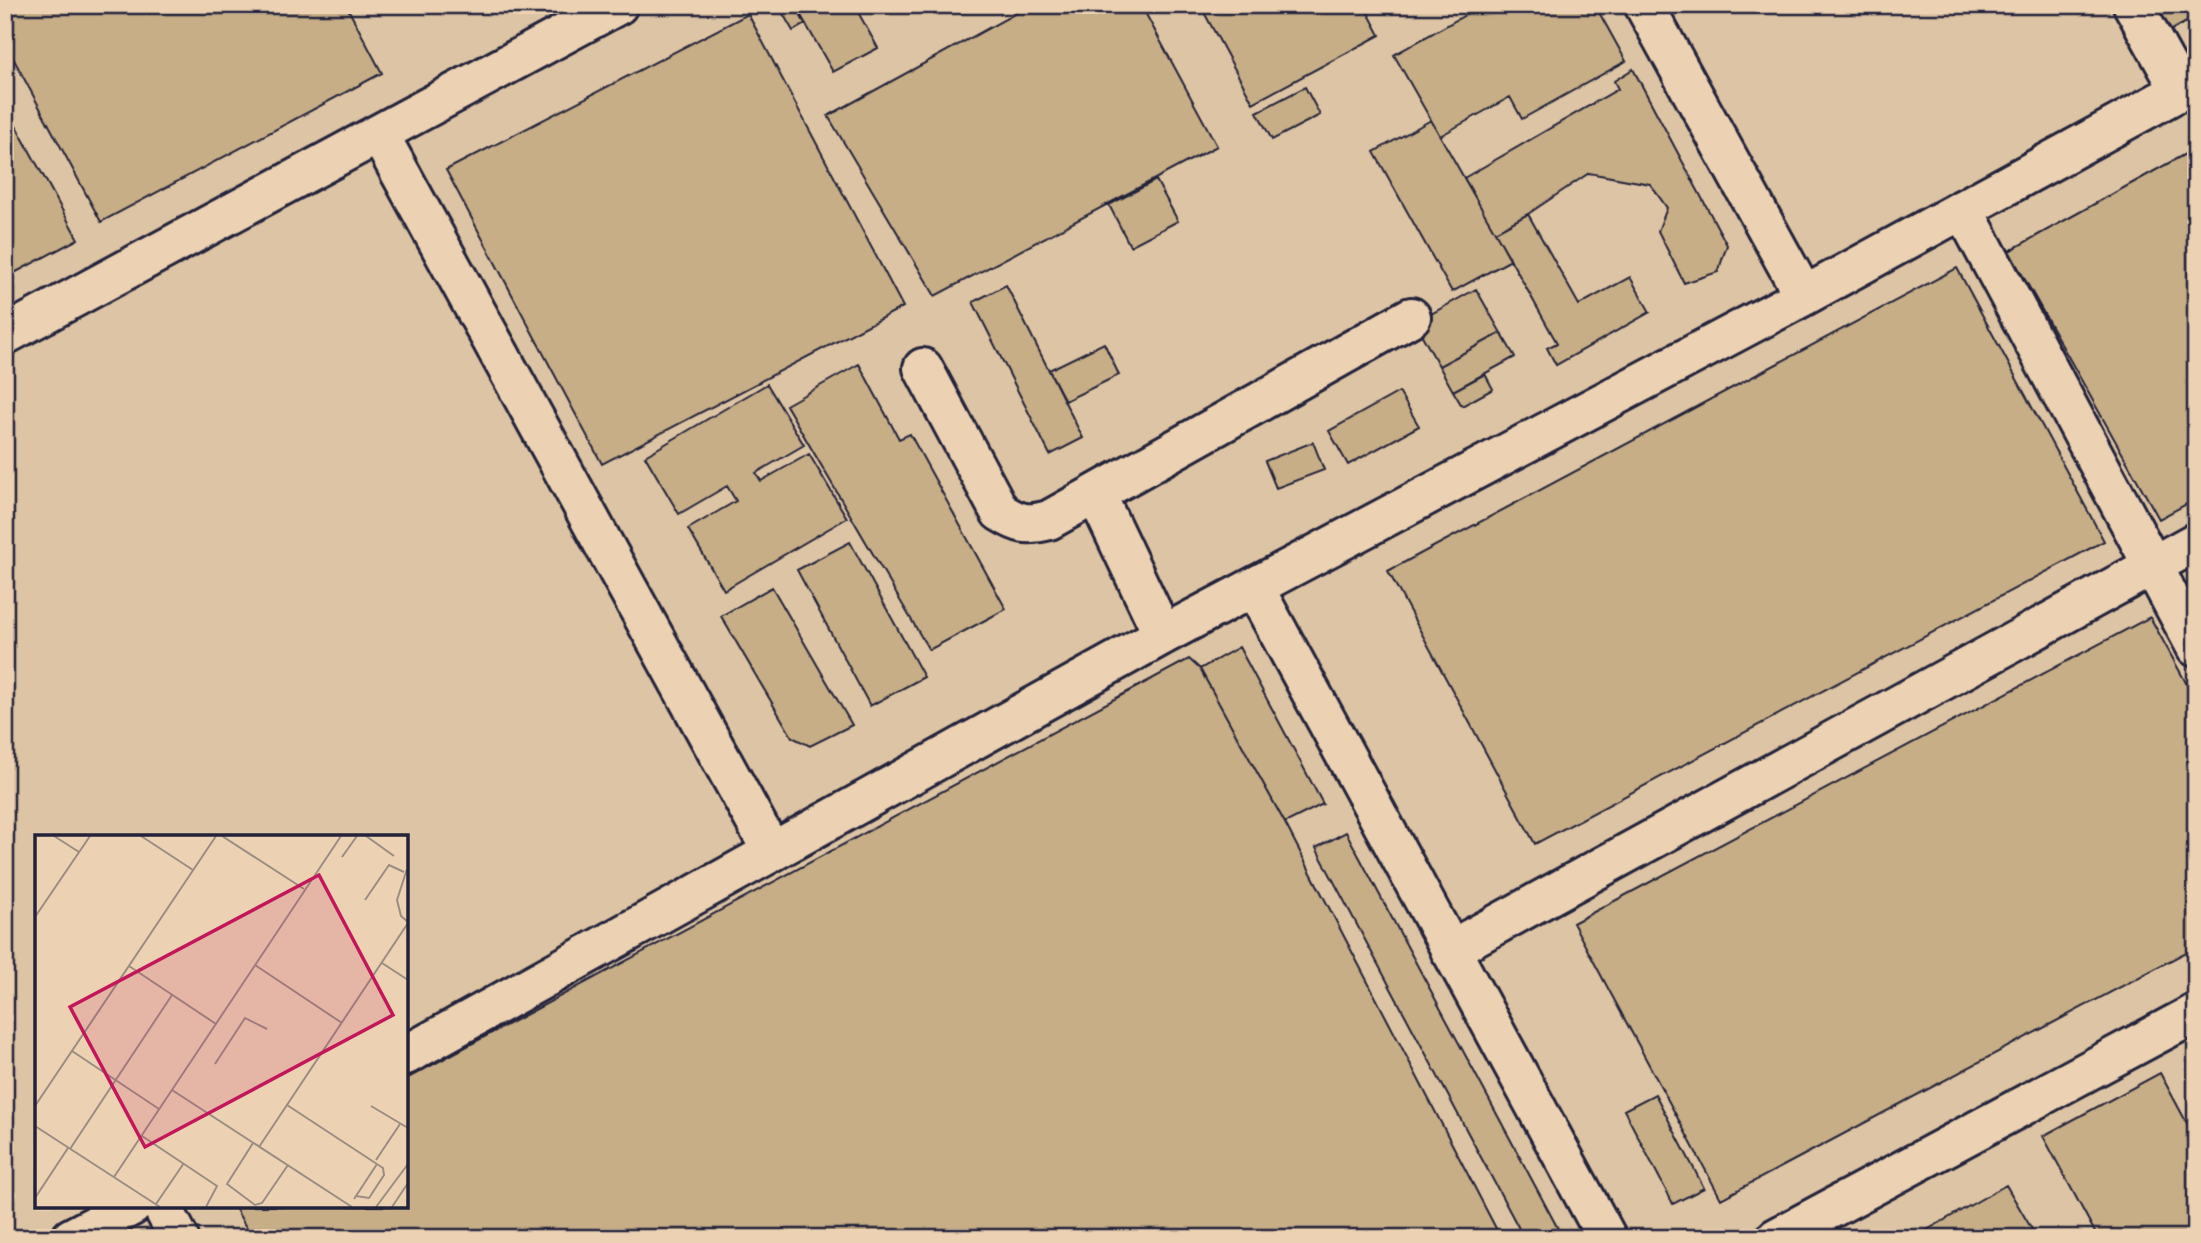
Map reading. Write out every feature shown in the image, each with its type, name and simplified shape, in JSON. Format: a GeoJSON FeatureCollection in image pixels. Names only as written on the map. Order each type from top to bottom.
{"type":"FeatureCollection","features":[{"type":"Feature","properties":{"kind":"street"},"geometry":{"type":"LineString","coordinates":[[5,335],[618,5]]}},
{"type":"Feature","properties":{"kind":"street"},"geometry":{"type":"LineString","coordinates":[[1644,5],[1804,296]]}},
{"type":"Feature","properties":{"kind":"street"},"geometry":{"type":"LineString","coordinates":[[408,1054],[1163,635],[1804,296],[2188,86],[2133,5]]}},
{"type":"Feature","properties":{"kind":"street"},"geometry":{"type":"LineString","coordinates":[[379,134],[772,852]]}},
{"type":"Feature","properties":{"kind":"street"},"geometry":{"type":"LineString","coordinates":[[1963,209],[2196,647]]}},
{"type":"Feature","properties":{"kind":"street"},"geometry":{"type":"LineString","coordinates":[[923,368],[1000,512],[1015,521],[1032,524],[1049,520],[1411,317]]}},
{"type":"Feature","properties":{"kind":"street"},"geometry":{"type":"LineString","coordinates":[[1096,494],[1163,635]]}},
{"type":"Feature","properties":{"kind":"street"},"geometry":{"type":"LineString","coordinates":[[1450,950],[2196,542]]}},
{"type":"Feature","properties":{"kind":"street"},"geometry":{"type":"LineString","coordinates":[[1254,587],[1607,1238]]}},
{"type":"Feature","properties":{"kind":"street"},"geometry":{"type":"LineString","coordinates":[[1776,1238],[2196,1013]]}},
{"type":"Feature","properties":{"kind":"street"},"geometry":{"type":"LineString","coordinates":[[71,1238],[128,1208]]}},
{"type":"Feature","properties":{"kind":"street"},"geometry":{"type":"LineString","coordinates":[[163,1208],[179,1238]]}},
{"type":"Feature","properties":{"kind":"shaded area"},"geometry":{"type":"Polygon","coordinates":[[[5,5],[2196,5],[2196,1238],[5,1238],[5,5]]]}},
{"type":"Feature","properties":{"kind":"building"},"geometry":{"type":"Polygon","coordinates":[[[5,5],[346,5],[382,73],[101,222],[5,43],[5,5]]]}},
{"type":"Feature","properties":{"kind":"building"},"geometry":{"type":"Polygon","coordinates":[[[778,5],[795,5],[805,24],[793,31],[778,5]]]}},
{"type":"Feature","properties":{"kind":"building"},"geometry":{"type":"Polygon","coordinates":[[[795,5],[854,5],[878,48],[833,72],[795,5]]]}},
{"type":"Feature","properties":{"kind":"building"},"geometry":{"type":"Polygon","coordinates":[[[1031,5],[1141,5],[1217,146],[935,296],[828,116],[1031,5]]]}},
{"type":"Feature","properties":{"kind":"building"},"geometry":{"type":"Polygon","coordinates":[[[1200,5],[1364,5],[1380,35],[1253,103],[1200,5]]]}},
{"type":"Feature","properties":{"kind":"building"},"geometry":{"type":"Polygon","coordinates":[[[1483,5],[1595,5],[1626,61],[1522,119],[1510,97],[1440,136],[1394,55],[1483,5]]]}},
{"type":"Feature","properties":{"kind":"building"},"geometry":{"type":"Polygon","coordinates":[[[2156,5],[2196,5],[2196,17],[2170,31],[2156,5]]]}},
{"type":"Feature","properties":{"kind":"building"},"geometry":{"type":"Polygon","coordinates":[[[748,14],[903,307],[602,464],[446,170],[748,14]]]}},
{"type":"Feature","properties":{"kind":"building"},"geometry":{"type":"Polygon","coordinates":[[[1633,69],[1727,245],[1718,272],[1684,283],[1658,231],[1667,208],[1650,184],[1589,173],[1528,214],[1495,232],[1464,178],[1618,89],[1614,81],[1633,69]]]}},
{"type":"Feature","properties":{"kind":"building"},"geometry":{"type":"Polygon","coordinates":[[[1305,87],[1320,115],[1272,140],[1257,112],[1305,87]]]}},
{"type":"Feature","properties":{"kind":"building"},"geometry":{"type":"Polygon","coordinates":[[[5,106],[78,239],[5,278],[5,106]]]}},
{"type":"Feature","properties":{"kind":"building"},"geometry":{"type":"Polygon","coordinates":[[[1431,120],[1511,260],[1452,292],[1374,152],[1431,120]]]}},
{"type":"Feature","properties":{"kind":"building"},"geometry":{"type":"Polygon","coordinates":[[[2196,148],[2196,499],[2159,519],[2009,251],[2196,148]]]}},
{"type":"Feature","properties":{"kind":"building"},"geometry":{"type":"Polygon","coordinates":[[[1156,180],[1178,221],[1130,246],[1109,205],[1156,180]]]}},
{"type":"Feature","properties":{"kind":"building"},"geometry":{"type":"Polygon","coordinates":[[[1528,214],[1579,305],[1630,277],[1650,312],[1556,365],[1547,348],[1557,343],[1495,232],[1528,214]]]}},
{"type":"Feature","properties":{"kind":"building"},"geometry":{"type":"Polygon","coordinates":[[[1957,268],[2104,541],[1535,844],[1388,571],[1957,268]]]}},
{"type":"Feature","properties":{"kind":"building"},"geometry":{"type":"Polygon","coordinates":[[[1006,285],[1083,438],[1050,455],[973,302],[1006,285]]]}},
{"type":"Feature","properties":{"kind":"building"},"geometry":{"type":"Polygon","coordinates":[[[1476,289],[1501,333],[1439,366],[1415,323],[1476,289]]]}},
{"type":"Feature","properties":{"kind":"building"},"geometry":{"type":"Polygon","coordinates":[[[1501,333],[1515,357],[1453,391],[1439,366],[1501,333]]]}},
{"type":"Feature","properties":{"kind":"building"},"geometry":{"type":"Polygon","coordinates":[[[1104,343],[1119,375],[1065,401],[1049,370],[1104,343]]]}},
{"type":"Feature","properties":{"kind":"building"},"geometry":{"type":"Polygon","coordinates":[[[859,364],[899,439],[910,434],[1006,609],[929,650],[786,405],[859,364]]]}},
{"type":"Feature","properties":{"kind":"building"},"geometry":{"type":"Polygon","coordinates":[[[1485,374],[1493,389],[1462,406],[1453,391],[1485,374]]]}},
{"type":"Feature","properties":{"kind":"building"},"geometry":{"type":"Polygon","coordinates":[[[767,384],[804,445],[756,473],[761,481],[809,454],[847,518],[724,590],[688,529],[736,501],[727,486],[679,514],[645,456],[767,384]]]}},
{"type":"Feature","properties":{"kind":"building"},"geometry":{"type":"Polygon","coordinates":[[[1399,392],[1419,426],[1348,465],[1329,431],[1399,392]]]}},
{"type":"Feature","properties":{"kind":"building"},"geometry":{"type":"Polygon","coordinates":[[[1313,442],[1324,470],[1276,488],[1265,461],[1313,442]]]}},
{"type":"Feature","properties":{"kind":"building"},"geometry":{"type":"Polygon","coordinates":[[[850,542],[924,677],[870,706],[797,570],[850,542]]]}},
{"type":"Feature","properties":{"kind":"building"},"geometry":{"type":"Polygon","coordinates":[[[772,587],[852,725],[810,746],[792,737],[721,616],[772,587]]]}},
{"type":"Feature","properties":{"kind":"building"},"geometry":{"type":"Polygon","coordinates":[[[2150,617],[2196,701],[2196,947],[1721,1199],[1573,923],[2150,617]]]}},
{"type":"Feature","properties":{"kind":"building"},"geometry":{"type":"Polygon","coordinates":[[[1239,647],[1323,804],[1285,823],[1200,669],[1239,647]]]}},
{"type":"Feature","properties":{"kind":"building"},"geometry":{"type":"Polygon","coordinates":[[[1189,659],[1200,669],[1285,823],[1501,1238],[252,1238],[235,1208],[408,1208],[408,1078],[1189,659]]]}},
{"type":"Feature","properties":{"kind":"building"},"geometry":{"type":"Polygon","coordinates":[[[1346,832],[1563,1238],[1524,1238],[1316,848],[1346,832]]]}},
{"type":"Feature","properties":{"kind":"building"},"geometry":{"type":"Polygon","coordinates":[[[2160,1073],[2196,1140],[2196,1238],[2098,1238],[2043,1136],[2160,1073]]]}},
{"type":"Feature","properties":{"kind":"building"},"geometry":{"type":"Polygon","coordinates":[[[1655,1094],[1704,1188],[1673,1204],[1624,1110],[1655,1094]]]}},
{"type":"Feature","properties":{"kind":"building"},"geometry":{"type":"Polygon","coordinates":[[[2006,1185],[2037,1238],[1913,1238],[2006,1185]]]}}]}
